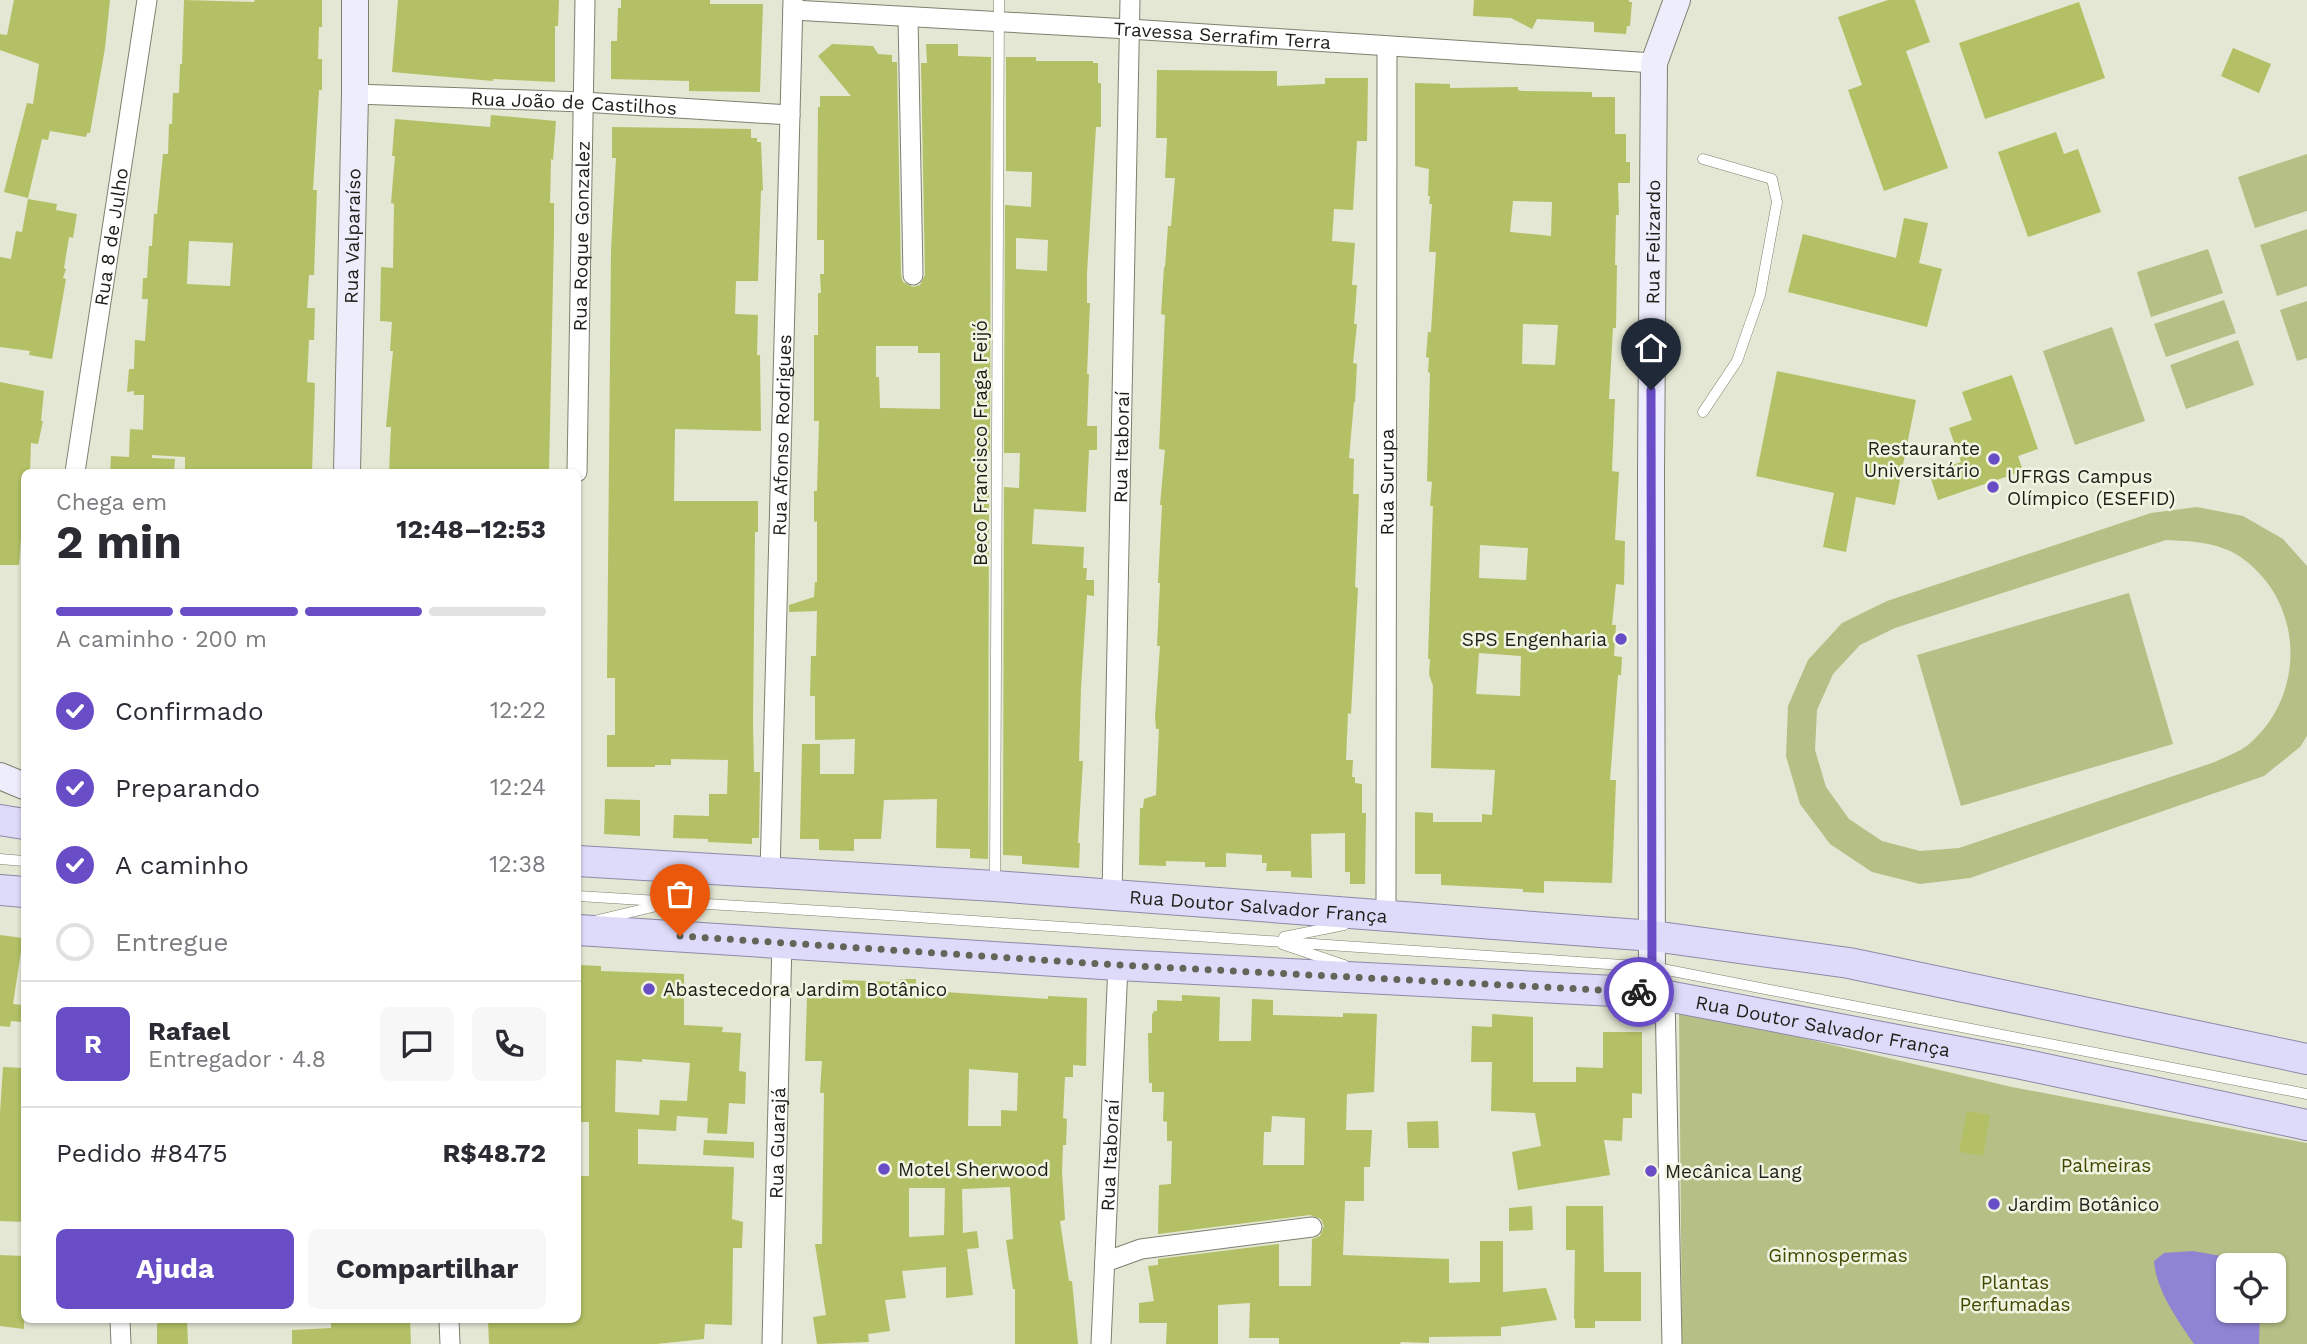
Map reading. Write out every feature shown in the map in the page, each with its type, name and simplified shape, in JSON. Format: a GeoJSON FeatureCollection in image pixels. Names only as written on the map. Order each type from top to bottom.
{"type":"FeatureCollection","features":[{"type":"Feature","properties":{"kind":"main road","name":"Rua Valparaíso"},"geometry":{"type":"LineString","coordinates":[[348,469],[355,0]]}},
{"type":"Feature","properties":{"kind":"main road","name":"Rua Felizardo"},"geometry":{"type":"LineString","coordinates":[[1656,985],[1653,936],[1651,471],[1654,64],[1677,0]]}},
{"type":"Feature","properties":{"kind":"main road"},"geometry":{"type":"LineString","coordinates":[[0,776],[21,785]]}},
{"type":"Feature","properties":{"kind":"main road"},"geometry":{"type":"LineString","coordinates":[[0,820],[21,824]]}},
{"type":"Feature","properties":{"kind":"main road","name":"Rua Doutor Salvador França"},"geometry":{"type":"LineString","coordinates":[[581,861],[995,886],[1653,936],[1849,964],[2307,1059]]}},
{"type":"Feature","properties":{"kind":"main road"},"geometry":{"type":"LineString","coordinates":[[0,890],[21,892]]}},
{"type":"Feature","properties":{"kind":"main road","name":"Rua Doutor Salvador França"},"geometry":{"type":"LineString","coordinates":[[581,928],[1118,965],[1382,978],[1656,985],[2307,1125]]}},
{"type":"Feature","properties":{"kind":"street","name":"Rua 8 de Julho"},"geometry":{"type":"LineString","coordinates":[[75,469],[147,0]]}},
{"type":"Feature","properties":{"kind":"street","name":"Rua Roque Gonzalez"},"geometry":{"type":"LineString","coordinates":[[577,469],[585,0]]}},
{"type":"Feature","properties":{"kind":"street","name":"Rua Itaboraí"},"geometry":{"type":"LineString","coordinates":[[1112,895],[1130,0]]}},
{"type":"Feature","properties":{"kind":"street","name":"Travessa Serrafim Terra"},"geometry":{"type":"LineString","coordinates":[[793,5],[908,17],[1654,64]]}},
{"type":"Feature","properties":{"kind":"street","name":"Rua Afonso Rodrigues"},"geometry":{"type":"LineString","coordinates":[[770,873],[793,5]]}},
{"type":"Feature","properties":{"kind":"street"},"geometry":{"type":"LineString","coordinates":[[908,17],[913,275]]}},
{"type":"Feature","properties":{"kind":"street","name":"Rua Surupa"},"geometry":{"type":"LineString","coordinates":[[1386,916],[1387,47]]}},
{"type":"Feature","properties":{"kind":"street","name":"Rua João de Castilhos"},"geometry":{"type":"LineString","coordinates":[[355,94],[583,103],[790,116]]}},
{"type":"Feature","properties":{"kind":"street","name":"Rua Guarajá"},"geometry":{"type":"LineString","coordinates":[[772,1344],[782,942]]}},
{"type":"Feature","properties":{"kind":"street","name":"Rua Itaboraí"},"geometry":{"type":"LineString","coordinates":[[1101,1344],[1118,965]]}},
{"type":"Feature","properties":{"kind":"street","name":"Rua Felizardo"},"geometry":{"type":"LineString","coordinates":[[1656,985],[1672,1344]]}},
{"type":"Feature","properties":{"kind":"street"},"geometry":{"type":"LineString","coordinates":[[1105,1262],[1141,1249],[1312,1227]]}},
{"type":"Feature","properties":{"kind":"street"},"geometry":{"type":"LineString","coordinates":[[120,1323],[121,1344]]}},
{"type":"Feature","properties":{"kind":"street"},"geometry":{"type":"LineString","coordinates":[[449,1323],[450,1344]]}},
{"type":"Feature","properties":{"kind":"lane","name":"Beco Francisco Fraga Feijó"},"geometry":{"type":"LineString","coordinates":[[995,886],[999,0]]}},
{"type":"Feature","properties":{"kind":"lane"},"geometry":{"type":"LineString","coordinates":[[1703,159],[1772,179],[1777,202],[1760,295],[1737,361],[1703,412]]}},
{"type":"Feature","properties":{"kind":"lane"},"geometry":{"type":"LineString","coordinates":[[0,859],[21,860]]}},
{"type":"Feature","properties":{"kind":"lane"},"geometry":{"type":"LineString","coordinates":[[581,896],[1268,940],[1656,985],[2307,1094]]}},
{"type":"Feature","properties":{"kind":"lane"},"geometry":{"type":"LineString","coordinates":[[581,927],[676,901]]}},
{"type":"Feature","properties":{"kind":"lane"},"geometry":{"type":"LineString","coordinates":[[1268,940],[1386,916]]}},
{"type":"Feature","properties":{"kind":"lane"},"geometry":{"type":"LineString","coordinates":[[1268,940],[1382,978]]}},
{"type":"Feature","properties":{"kind":"green space"},"geometry":{"type":"Polygon","coordinates":[[[2307,154],[2307,211],[2255,228],[2238,177],[2307,154]]]}},
{"type":"Feature","properties":{"kind":"green space"},"geometry":{"type":"Polygon","coordinates":[[[2307,229],[2307,286],[2277,296],[2260,245],[2307,229]]]}},
{"type":"Feature","properties":{"kind":"green space"},"geometry":{"type":"Polygon","coordinates":[[[2208,249],[2223,293],[2151,317],[2137,272],[2208,249]]]}},
{"type":"Feature","properties":{"kind":"green space"},"geometry":{"type":"Polygon","coordinates":[[[2224,300],[2236,333],[2166,357],[2154,324],[2224,300]]]}},
{"type":"Feature","properties":{"kind":"green space"},"geometry":{"type":"Polygon","coordinates":[[[2307,301],[2307,358],[2297,361],[2280,310],[2307,301]]]}},
{"type":"Feature","properties":{"kind":"green space"},"geometry":{"type":"Polygon","coordinates":[[[2112,327],[2145,421],[2075,445],[2043,351],[2112,327]]]}},
{"type":"Feature","properties":{"kind":"green space"},"geometry":{"type":"Polygon","coordinates":[[[2238,340],[2254,385],[2186,409],[2170,365],[2238,340]]]}},
{"type":"Feature","properties":{"kind":"green space"},"geometry":{"type":"Polygon","coordinates":[[[2197,507],[2243,516],[2283,539],[2307,566],[2307,736],[2300,747],[2264,776],[1970,878],[1920,884],[1872,872],[1830,844],[1800,804],[1786,756],[1788,706],[1808,660],[1842,623],[1887,601],[2151,513],[2197,507]],[[2166,540],[1895,628],[1860,645],[1833,674],[1817,710],[1815,750],[1826,787],[1849,819],[1882,841],[1920,851],[1959,848],[2215,762],[2248,745],[2267,725],[2281,701],[2288,675],[2290,649],[2286,622],[2277,597],[2261,575],[2231,551],[2213,545],[2166,540]]]}},
{"type":"Feature","properties":{"kind":"green space"},"geometry":{"type":"Polygon","coordinates":[[[2129,593],[2173,744],[1961,806],[1917,655],[2129,593]]]}},
{"type":"Feature","properties":{"kind":"green space","name":"Jardim Botânico"},"geometry":{"type":"Polygon","coordinates":[[[1679,1009],[2012,1087],[2307,1143],[2307,1344],[1682,1344],[1679,1009]]]}},
{"type":"Feature","properties":{"kind":"shaded area"},"geometry":{"type":"Polygon","coordinates":[[[2193,1251],[2216,1255],[2216,1323],[2260,1323],[2259,1344],[2194,1344],[2174,1314],[2159,1283],[2154,1261],[2164,1253],[2193,1251]]]}},
{"type":"Feature","properties":{"kind":"building"},"geometry":{"type":"Polygon","coordinates":[[[14,0],[110,0],[105,48],[90,133],[87,133],[86,137],[50,131],[48,140],[42,139],[28,198],[4,192],[27,103],[33,104],[39,64],[0,50],[0,34],[7,35],[14,0]]]}},
{"type":"Feature","properties":{"kind":"building"},"geometry":{"type":"Polygon","coordinates":[[[184,0],[322,0],[318,59],[322,59],[322,90],[319,90],[313,190],[317,190],[314,275],[309,275],[307,308],[315,308],[314,340],[309,340],[307,382],[315,383],[312,469],[185,469],[185,457],[152,455],[152,458],[175,459],[174,469],[110,469],[111,456],[129,457],[130,429],[143,430],[144,395],[134,395],[134,391],[127,392],[129,369],[134,369],[135,340],[145,341],[148,299],[142,299],[143,278],[147,278],[149,246],[152,246],[154,214],[157,214],[163,154],[168,154],[173,93],[179,93],[184,0]],[[189,241],[187,284],[230,286],[233,243],[189,241]]]}},
{"type":"Feature","properties":{"kind":"building"},"geometry":{"type":"Polygon","coordinates":[[[398,0],[559,0],[558,26],[555,26],[555,82],[493,81],[392,72],[398,0]]]}},
{"type":"Feature","properties":{"kind":"building"},"geometry":{"type":"Polygon","coordinates":[[[621,0],[710,0],[710,4],[763,4],[760,92],[689,91],[689,81],[611,79],[611,41],[617,41],[618,8],[621,8],[621,0]]]}},
{"type":"Feature","properties":{"kind":"building"},"geometry":{"type":"Polygon","coordinates":[[[1474,0],[1629,0],[1632,2],[1630,26],[1627,26],[1626,34],[1594,32],[1594,22],[1537,19],[1532,29],[1511,18],[1473,16],[1474,0]]]}},
{"type":"Feature","properties":{"kind":"building"},"geometry":{"type":"Polygon","coordinates":[[[1888,0],[1915,0],[1930,42],[1906,51],[1948,168],[1884,191],[1848,90],[1862,85],[1838,17],[1888,0]]]}},
{"type":"Feature","properties":{"kind":"building"},"geometry":{"type":"Polygon","coordinates":[[[2079,2],[2105,78],[1985,119],[1959,43],[2079,2]]]}},
{"type":"Feature","properties":{"kind":"building"},"geometry":{"type":"Polygon","coordinates":[[[832,44],[873,46],[878,54],[892,55],[892,62],[897,62],[901,275],[903,282],[913,287],[920,285],[925,275],[921,63],[927,63],[926,44],[958,44],[958,56],[991,57],[990,452],[985,452],[986,486],[989,486],[988,859],[970,858],[970,849],[936,848],[937,799],[884,800],[881,839],[854,839],[854,851],[819,850],[819,839],[800,839],[802,744],[820,744],[820,774],[854,774],[855,739],[815,740],[815,696],[810,696],[811,656],[816,656],[817,611],[789,612],[789,605],[814,597],[817,582],[814,491],[817,491],[819,421],[814,421],[814,335],[818,335],[820,274],[824,274],[824,240],[817,240],[818,107],[820,96],[851,96],[818,56],[832,44]],[[876,346],[880,408],[940,409],[940,353],[918,353],[918,346],[876,346]]]}},
{"type":"Feature","properties":{"kind":"building"},"geometry":{"type":"Polygon","coordinates":[[[2233,48],[2271,64],[2259,93],[2221,76],[2233,48]]]}},
{"type":"Feature","properties":{"kind":"building"},"geometry":{"type":"Polygon","coordinates":[[[1006,57],[1098,63],[1101,127],[1096,127],[1087,273],[1087,303],[1090,303],[1087,426],[1097,426],[1097,450],[1089,450],[1086,512],[1034,509],[1032,544],[1084,547],[1083,568],[1087,568],[1086,580],[1094,580],[1094,596],[1087,595],[1081,688],[1079,761],[1083,761],[1079,868],[1022,864],[1022,856],[1003,855],[1004,487],[1019,488],[1020,453],[1004,453],[1005,205],[1031,207],[1032,172],[1006,171],[1006,57]],[[1016,238],[1016,269],[1047,271],[1048,240],[1016,238]]]}},
{"type":"Feature","properties":{"kind":"building"},"geometry":{"type":"Polygon","coordinates":[[[1157,70],[1277,71],[1277,86],[1325,84],[1325,78],[1368,78],[1367,141],[1357,141],[1353,210],[1334,209],[1332,241],[1355,243],[1352,285],[1357,285],[1354,324],[1357,324],[1353,363],[1357,364],[1349,458],[1354,459],[1353,494],[1359,494],[1355,587],[1358,588],[1346,760],[1353,760],[1352,777],[1355,777],[1355,783],[1362,784],[1362,813],[1366,813],[1365,884],[1350,884],[1350,872],[1345,872],[1345,833],[1311,834],[1312,878],[1291,877],[1291,871],[1266,871],[1267,863],[1262,863],[1262,855],[1226,853],[1226,867],[1205,867],[1205,862],[1166,861],[1166,866],[1139,865],[1140,808],[1143,808],[1144,799],[1156,795],[1160,505],[1165,450],[1159,449],[1165,315],[1161,314],[1175,178],[1165,178],[1167,138],[1156,138],[1157,70]]]}},
{"type":"Feature","properties":{"kind":"building"},"geometry":{"type":"Polygon","coordinates":[[[1415,83],[1450,84],[1450,88],[1518,87],[1518,90],[1522,91],[1592,92],[1592,97],[1615,97],[1615,134],[1626,134],[1626,162],[1630,162],[1630,183],[1618,183],[1616,328],[1613,328],[1609,399],[1615,399],[1612,471],[1619,472],[1615,540],[1625,541],[1624,585],[1616,584],[1612,625],[1616,625],[1614,656],[1622,657],[1621,675],[1618,675],[1610,780],[1616,780],[1612,883],[1544,881],[1544,893],[1523,892],[1523,889],[1441,885],[1441,874],[1415,874],[1415,812],[1433,813],[1433,822],[1482,822],[1482,814],[1492,815],[1495,770],[1431,768],[1433,686],[1428,659],[1433,506],[1430,506],[1432,482],[1427,481],[1430,373],[1429,358],[1426,357],[1428,332],[1431,332],[1436,252],[1429,252],[1432,204],[1429,204],[1428,196],[1429,169],[1415,166],[1415,83]],[[1513,201],[1510,232],[1551,236],[1552,202],[1513,201]],[[1523,324],[1522,364],[1555,365],[1558,325],[1523,324]],[[1480,545],[1479,578],[1526,580],[1528,548],[1480,545]],[[1479,653],[1476,694],[1520,696],[1521,656],[1479,653]]]}},
{"type":"Feature","properties":{"kind":"building"},"geometry":{"type":"Polygon","coordinates":[[[491,115],[556,121],[553,160],[551,159],[550,203],[554,203],[554,233],[549,469],[389,469],[391,427],[386,427],[393,351],[390,351],[392,322],[380,321],[381,267],[393,268],[394,204],[391,203],[395,119],[490,127],[491,115]]]}},
{"type":"Feature","properties":{"kind":"building"},"geometry":{"type":"Polygon","coordinates":[[[612,127],[751,129],[751,138],[757,138],[757,142],[761,142],[763,191],[761,190],[758,281],[736,281],[735,314],[758,315],[761,431],[675,429],[674,501],[758,501],[758,532],[755,532],[753,721],[754,772],[760,772],[759,838],[752,838],[752,844],[673,838],[674,815],[709,816],[709,794],[727,794],[728,760],[671,759],[671,765],[655,767],[607,767],[607,735],[615,735],[615,678],[607,678],[611,250],[616,158],[612,158],[612,127]]]}},
{"type":"Feature","properties":{"kind":"building"},"geometry":{"type":"Polygon","coordinates":[[[2056,132],[2064,154],[2078,149],[2101,212],[2028,237],[1998,152],[2056,132]]]}},
{"type":"Feature","properties":{"kind":"building"},"geometry":{"type":"Polygon","coordinates":[[[28,199],[57,204],[56,210],[77,214],[73,238],[69,237],[63,278],[66,279],[52,359],[29,355],[30,351],[0,347],[0,257],[11,259],[16,231],[22,232],[28,199]]]}},
{"type":"Feature","properties":{"kind":"building"},"geometry":{"type":"Polygon","coordinates":[[[1904,218],[1928,223],[1919,263],[1942,269],[1927,327],[1788,292],[1803,234],[1896,258],[1904,218]]]}},
{"type":"Feature","properties":{"kind":"building"},"geometry":{"type":"Polygon","coordinates":[[[1777,371],[1916,400],[1895,505],[1856,497],[1846,552],[1823,547],[1834,493],[1756,476],[1777,371]]]}},
{"type":"Feature","properties":{"kind":"building"},"geometry":{"type":"Polygon","coordinates":[[[2012,375],[2038,449],[2018,456],[2023,471],[1938,500],[1929,473],[1961,462],[1949,428],[1972,420],[1962,392],[2012,375]]]}},
{"type":"Feature","properties":{"kind":"building"},"geometry":{"type":"Polygon","coordinates":[[[0,382],[44,391],[43,421],[38,444],[31,443],[30,469],[21,469],[19,565],[0,565],[0,382]]]}},
{"type":"Feature","properties":{"kind":"building"},"geometry":{"type":"Polygon","coordinates":[[[605,799],[640,800],[640,836],[604,834],[605,799]]]}},
{"type":"Feature","properties":{"kind":"building"},"geometry":{"type":"Polygon","coordinates":[[[0,935],[21,938],[13,1004],[21,1005],[21,1022],[11,1021],[10,1027],[0,1026],[0,935]]]}},
{"type":"Feature","properties":{"kind":"building"},"geometry":{"type":"Polygon","coordinates":[[[581,965],[601,966],[601,971],[684,974],[684,1025],[723,1027],[722,1032],[741,1033],[739,1071],[746,1072],[745,1104],[729,1103],[727,1134],[707,1133],[708,1118],[677,1116],[676,1131],[638,1129],[638,1164],[734,1167],[732,1219],[743,1222],[742,1248],[733,1248],[732,1325],[705,1324],[704,1339],[656,1344],[489,1344],[488,1323],[581,1323],[581,1176],[589,1176],[589,1122],[581,1122],[581,965]],[[616,1060],[615,1112],[659,1115],[660,1100],[687,1101],[690,1063],[616,1060]]]}},
{"type":"Feature","properties":{"kind":"building"},"geometry":{"type":"Polygon","coordinates":[[[900,979],[916,979],[916,990],[1048,999],[1048,996],[1087,998],[1086,1066],[1073,1065],[1073,1077],[1065,1077],[1063,1118],[1067,1119],[1062,1172],[1065,1220],[1060,1221],[1069,1281],[1072,1281],[1078,1344],[1015,1344],[1015,1289],[1006,1240],[1013,1239],[1010,1187],[962,1189],[963,1233],[977,1231],[979,1248],[967,1249],[973,1295],[946,1298],[946,1267],[902,1271],[906,1298],[885,1300],[890,1331],[868,1334],[869,1342],[817,1344],[813,1317],[826,1315],[815,1244],[822,1244],[824,1093],[820,1093],[822,1061],[805,1061],[807,997],[839,998],[839,980],[900,982],[900,979]],[[969,1069],[968,1126],[1001,1126],[1001,1110],[1017,1111],[1018,1073],[969,1069]],[[909,1188],[909,1237],[944,1235],[945,1188],[909,1188]]]}},
{"type":"Feature","properties":{"kind":"building"},"geometry":{"type":"Polygon","coordinates":[[[1182,995],[1220,997],[1219,1041],[1251,1041],[1252,999],[1273,1000],[1273,1015],[1343,1017],[1343,1013],[1377,1014],[1374,1092],[1347,1094],[1346,1130],[1372,1130],[1370,1167],[1364,1167],[1364,1201],[1345,1201],[1343,1255],[1449,1259],[1449,1283],[1480,1282],[1480,1241],[1503,1241],[1503,1292],[1546,1288],[1557,1320],[1501,1327],[1501,1336],[1429,1337],[1429,1343],[1400,1344],[1279,1344],[1279,1338],[1249,1338],[1250,1303],[1218,1305],[1218,1344],[1166,1344],[1167,1323],[1139,1323],[1139,1303],[1154,1301],[1148,1266],[1158,1265],[1158,1259],[1279,1244],[1279,1286],[1311,1286],[1312,1239],[1320,1236],[1324,1226],[1321,1219],[1310,1215],[1158,1234],[1159,1185],[1171,1184],[1172,1141],[1167,1141],[1167,1122],[1163,1121],[1164,1092],[1152,1092],[1152,1083],[1149,1083],[1148,1033],[1152,1033],[1152,1015],[1157,1011],[1157,1000],[1182,1001],[1182,995]],[[1272,1116],[1271,1132],[1264,1132],[1263,1165],[1304,1165],[1305,1118],[1272,1116]]]}},
{"type":"Feature","properties":{"kind":"building"},"geometry":{"type":"Polygon","coordinates":[[[1492,1014],[1533,1017],[1533,1082],[1576,1082],[1576,1067],[1603,1068],[1603,1032],[1642,1032],[1642,1094],[1632,1093],[1632,1118],[1623,1118],[1622,1141],[1604,1140],[1610,1175],[1518,1190],[1512,1152],[1541,1146],[1535,1113],[1491,1111],[1492,1062],[1471,1062],[1472,1026],[1492,1027],[1492,1014]]]}},
{"type":"Feature","properties":{"kind":"building"},"geometry":{"type":"Polygon","coordinates":[[[3,1067],[21,1068],[21,1222],[0,1221],[0,1113],[3,1067]]]}},
{"type":"Feature","properties":{"kind":"building"},"geometry":{"type":"Polygon","coordinates":[[[1967,1111],[1990,1115],[1983,1156],[1959,1152],[1967,1111]]]}},
{"type":"Feature","properties":{"kind":"building"},"geometry":{"type":"Polygon","coordinates":[[[1438,1121],[1439,1148],[1408,1148],[1407,1122],[1438,1121]]]}},
{"type":"Feature","properties":{"kind":"building"},"geometry":{"type":"Polygon","coordinates":[[[704,1140],[754,1142],[754,1158],[703,1155],[704,1140]]]}},
{"type":"Feature","properties":{"kind":"building"},"geometry":{"type":"Polygon","coordinates":[[[1532,1206],[1533,1230],[1509,1231],[1509,1208],[1532,1206]]]}},
{"type":"Feature","properties":{"kind":"building"},"geometry":{"type":"Polygon","coordinates":[[[1566,1206],[1603,1206],[1604,1272],[1641,1272],[1641,1321],[1595,1321],[1595,1328],[1575,1328],[1575,1250],[1566,1250],[1566,1206]]]}},
{"type":"Feature","properties":{"kind":"building"},"geometry":{"type":"Polygon","coordinates":[[[0,1255],[21,1256],[21,1323],[24,1323],[24,1329],[0,1326],[0,1255]]]}},
{"type":"Feature","properties":{"kind":"building"},"geometry":{"type":"Polygon","coordinates":[[[187,1323],[188,1344],[157,1344],[157,1324],[187,1323]]]}},
{"type":"Feature","properties":{"kind":"building"},"geometry":{"type":"Polygon","coordinates":[[[331,1323],[410,1323],[411,1344],[292,1344],[292,1330],[331,1328],[331,1323]]]}},
{"type":"Feature","properties":{"kind":"way so far"},"geometry":{"type":"LineString","coordinates":[[680,936],[1118,965],[1639,992]]}},
{"type":"Feature","properties":{"kind":"place","name":"Restaurante Universitário"},"geometry":{"type":"Point","coordinates":[1994,459]}},
{"type":"Feature","properties":{"kind":"place","name":"UFRGS Campus Olímpico (ESEFID)"},"geometry":{"type":"Point","coordinates":[1993,487]}},
{"type":"Feature","properties":{"kind":"place","name":"SPS Engenharia"},"geometry":{"type":"Point","coordinates":[1621,639]}},
{"type":"Feature","properties":{"kind":"place","name":"Abastecedora Jardim Botânico"},"geometry":{"type":"Point","coordinates":[649,989]}},
{"type":"Feature","properties":{"kind":"place","name":"Motel Sherwood"},"geometry":{"type":"Point","coordinates":[884,1169]}},
{"type":"Feature","properties":{"kind":"place","name":"Mecânica Lang"},"geometry":{"type":"Point","coordinates":[1651,1171]}},
{"type":"Feature","properties":{"kind":"place","name":"Jardim Botânico"},"geometry":{"type":"Point","coordinates":[1994,1204]}},
{"type":"Feature","properties":{"kind":"route"},"geometry":{"type":"LineString","coordinates":[[1639,992],[1652,993],[1651,390]]}},
{"type":"Feature","properties":{"kind":"park label","name":"Palmeiras"},"geometry":{"type":"Point","coordinates":[2106,1165]}},
{"type":"Feature","properties":{"kind":"park label","name":"Gimnospermas"},"geometry":{"type":"Point","coordinates":[1838,1255]}},
{"type":"Feature","properties":{"kind":"park label","name":"Plantas Perfumadas"},"geometry":{"type":"Point","coordinates":[2015,1293]}}]}
